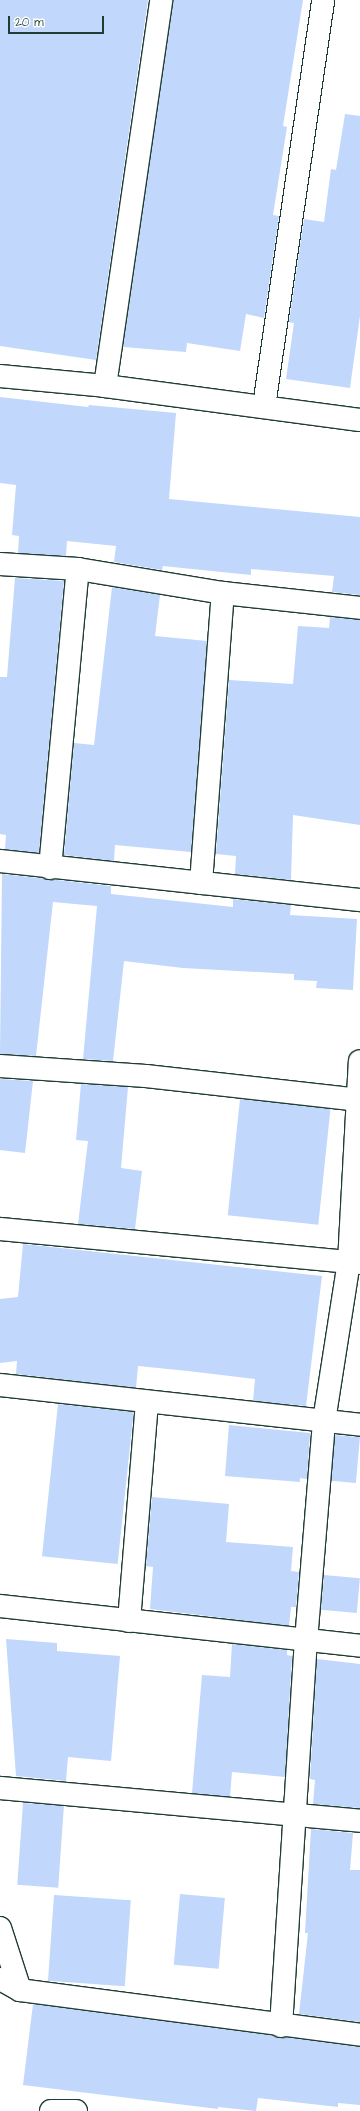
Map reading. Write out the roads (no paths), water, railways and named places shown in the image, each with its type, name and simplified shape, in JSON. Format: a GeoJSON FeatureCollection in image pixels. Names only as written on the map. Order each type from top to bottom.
{"type":"FeatureCollection","features":[{"type":"Feature","properties":{"kind":"street"},"geometry":{"type":"LineString","coordinates":[[106,386],[161,0]]}},
{"type":"Feature","properties":{"kind":"street"},"geometry":{"type":"LineString","coordinates":[[264,406],[323,0]]}},
{"type":"Feature","properties":{"kind":"street"},"geometry":{"type":"LineString","coordinates":[[0,376],[106,386],[360,420]]}},
{"type":"Feature","properties":{"kind":"street"},"geometry":{"type":"LineString","coordinates":[[0,564],[78,569],[223,593],[360,608]]}},
{"type":"Feature","properties":{"kind":"street"},"geometry":{"type":"LineString","coordinates":[[50,868],[78,569]]}},
{"type":"Feature","properties":{"kind":"street"},"geometry":{"type":"LineString","coordinates":[[201,883],[223,593]]}},
{"type":"Feature","properties":{"kind":"street"},"geometry":{"type":"LineString","coordinates":[[0,861],[50,868],[360,900]]}},
{"type":"Feature","properties":{"kind":"street"},"geometry":{"type":"LineString","coordinates":[[281,2026],[306,1641],[324,1421],[355,1262],[360,1061]]}},
{"type":"Feature","properties":{"kind":"street"},"geometry":{"type":"LineString","coordinates":[[0,1066],[146,1076],[359,1099]]}},
{"type":"Feature","properties":{"kind":"street"},"geometry":{"type":"LineString","coordinates":[[0,1229],[355,1262]]}},
{"type":"Feature","properties":{"kind":"street"},"geometry":{"type":"LineString","coordinates":[[0,1385],[360,1425]]}},
{"type":"Feature","properties":{"kind":"street"},"geometry":{"type":"LineString","coordinates":[[129,1621],[147,1402]]}},
{"type":"Feature","properties":{"kind":"street"},"geometry":{"type":"LineString","coordinates":[[0,1606],[360,1646]]}},
{"type":"Feature","properties":{"kind":"street"},"geometry":{"type":"LineString","coordinates":[[0,1788],[360,1821]]}},
{"type":"Feature","properties":{"kind":"street"},"geometry":{"type":"LineString","coordinates":[[0,1928],[20,1990]]}},
{"type":"Feature","properties":{"kind":"street"},"geometry":{"type":"LineString","coordinates":[[0,1979],[20,1990],[281,2026],[360,2035]]}},
{"type":"Feature","properties":{"kind":"street"},"geometry":{"type":"LineString","coordinates":[[51,2111],[76,2111]]}}]}
